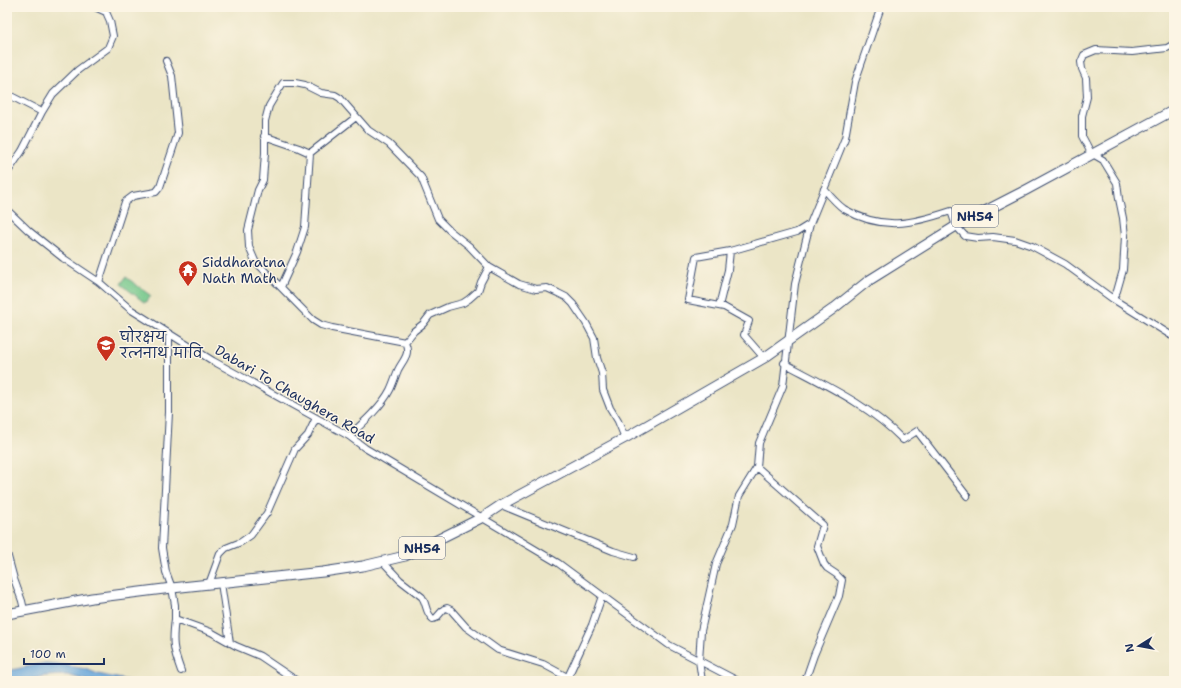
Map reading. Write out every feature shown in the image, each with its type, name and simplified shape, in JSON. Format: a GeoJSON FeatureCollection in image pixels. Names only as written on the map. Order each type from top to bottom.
{"type":"FeatureCollection","features":[{"type":"Feature","properties":{"kind":"main road","name":"NH54"},"geometry":{"type":"LineString","coordinates":[[7,614],[92,598],[221,582],[323,572],[363,566],[405,556],[483,517],[501,505],[625,438],[764,358],[884,270],[956,226],[1174,110]]}},
{"type":"Feature","properties":{"kind":"street"},"geometry":{"type":"LineString","coordinates":[[7,173],[22,151],[53,94],[78,70],[108,48],[113,36],[110,21],[106,12],[95,7]]}},
{"type":"Feature","properties":{"kind":"street"},"geometry":{"type":"LineString","coordinates":[[702,681],[700,661],[701,631],[716,564],[733,524],[739,496],[757,467],[759,443],[783,386],[784,363],[795,284],[810,224],[845,138],[855,82],[880,7]]}},
{"type":"Feature","properties":{"kind":"street"},"geometry":{"type":"LineString","coordinates":[[1113,299],[1123,270],[1125,236],[1123,218],[1117,183],[1103,160],[1092,154],[1082,136],[1082,116],[1088,97],[1086,78],[1081,62],[1084,55],[1096,50],[1132,52],[1167,48],[1174,44]]}},
{"type":"Feature","properties":{"kind":"street"},"geometry":{"type":"LineString","coordinates":[[99,282],[125,202],[133,196],[156,192],[160,187],[178,133],[172,76],[166,61]]}},
{"type":"Feature","properties":{"kind":"street"},"geometry":{"type":"LineString","coordinates":[[349,436],[365,422],[390,391],[398,370],[407,355],[408,347],[405,342],[320,325],[306,314],[255,261],[249,247],[248,230],[258,190],[263,180],[265,121],[269,106],[283,83],[287,82],[304,85],[321,94],[335,95],[340,98],[368,130],[389,144],[421,177],[438,219],[448,230],[469,246],[489,267],[519,284],[536,289],[547,288],[558,292],[573,304],[594,338],[597,358],[602,373],[603,390],[625,438]]}},
{"type":"Feature","properties":{"kind":"street"},"geometry":{"type":"LineString","coordinates":[[7,94],[42,112]]}},
{"type":"Feature","properties":{"kind":"street"},"geometry":{"type":"LineString","coordinates":[[281,287],[297,252],[305,227],[310,153],[356,117]]}},
{"type":"Feature","properties":{"kind":"street"},"geometry":{"type":"LineString","coordinates":[[264,136],[310,153]]}},
{"type":"Feature","properties":{"kind":"street"},"geometry":{"type":"LineString","coordinates":[[824,190],[843,208],[865,219],[884,224],[911,223],[952,211],[956,226],[965,236],[978,238],[993,237],[1015,240],[1032,246],[1065,264],[1113,299],[1169,334],[1174,335]]}},
{"type":"Feature","properties":{"kind":"street","name":"Dabari To Chaughera Road"},"geometry":{"type":"LineString","coordinates":[[7,210],[29,231],[64,258],[99,282],[130,309],[213,361],[349,436],[365,448],[558,562],[669,645],[738,681]]}},
{"type":"Feature","properties":{"kind":"street"},"geometry":{"type":"LineString","coordinates":[[764,358],[744,335],[749,321],[724,307],[688,300],[696,257],[730,251],[797,232],[810,224]]}},
{"type":"Feature","properties":{"kind":"street"},"geometry":{"type":"LineString","coordinates":[[719,306],[728,270],[730,251]]}},
{"type":"Feature","properties":{"kind":"street"},"geometry":{"type":"LineString","coordinates":[[405,342],[430,315],[448,307],[463,303],[478,291],[489,267]]}},
{"type":"Feature","properties":{"kind":"street"},"geometry":{"type":"LineString","coordinates":[[169,334],[169,412],[162,548],[166,572],[172,588],[175,605],[173,638],[174,650],[181,671]]}},
{"type":"Feature","properties":{"kind":"street"},"geometry":{"type":"LineString","coordinates":[[784,363],[851,399],[874,414],[903,440],[917,431],[967,496]]}},
{"type":"Feature","properties":{"kind":"street"},"geometry":{"type":"LineString","coordinates":[[209,584],[220,554],[226,548],[241,542],[250,535],[267,513],[294,449],[308,435],[316,418]]}},
{"type":"Feature","properties":{"kind":"street"},"geometry":{"type":"LineString","coordinates":[[757,467],[823,524],[817,546],[824,564],[842,580],[839,596],[814,655],[805,681]]}},
{"type":"Feature","properties":{"kind":"street"},"geometry":{"type":"LineString","coordinates":[[501,505],[613,551],[634,557]]}},
{"type":"Feature","properties":{"kind":"street"},"geometry":{"type":"LineString","coordinates":[[7,553],[24,610]]}},
{"type":"Feature","properties":{"kind":"street"},"geometry":{"type":"LineString","coordinates":[[383,562],[400,580],[422,597],[428,616],[433,619],[436,618],[444,609],[447,608],[466,627],[498,650],[543,664],[569,680],[592,625],[602,596]]}},
{"type":"Feature","properties":{"kind":"street"},"geometry":{"type":"LineString","coordinates":[[221,582],[230,643]]}},
{"type":"Feature","properties":{"kind":"street"},"geometry":{"type":"LineString","coordinates":[[175,619],[211,632],[230,643],[260,656],[297,681]]}},
{"type":"Feature","properties":{"kind":"green space"},"geometry":{"type":"Polygon","coordinates":[[[126,277],[151,296],[145,303],[121,284],[126,277]]]}},
{"type":"Feature","properties":{"kind":"water"},"geometry":{"type":"Polygon","coordinates":[[[45,663],[86,669],[98,674],[131,681],[89,681],[67,675],[45,676],[23,681],[7,681],[7,671],[45,663]]]}},
{"type":"Feature","properties":{"kind":"place","name":"Siddharatna Nath Math"},"geometry":{"type":"Point","coordinates":[188,287]}},
{"type":"Feature","properties":{"kind":"place","name":"घोरक्षय रत्ननाथ मावि"},"geometry":{"type":"Point","coordinates":[106,362]}}]}
